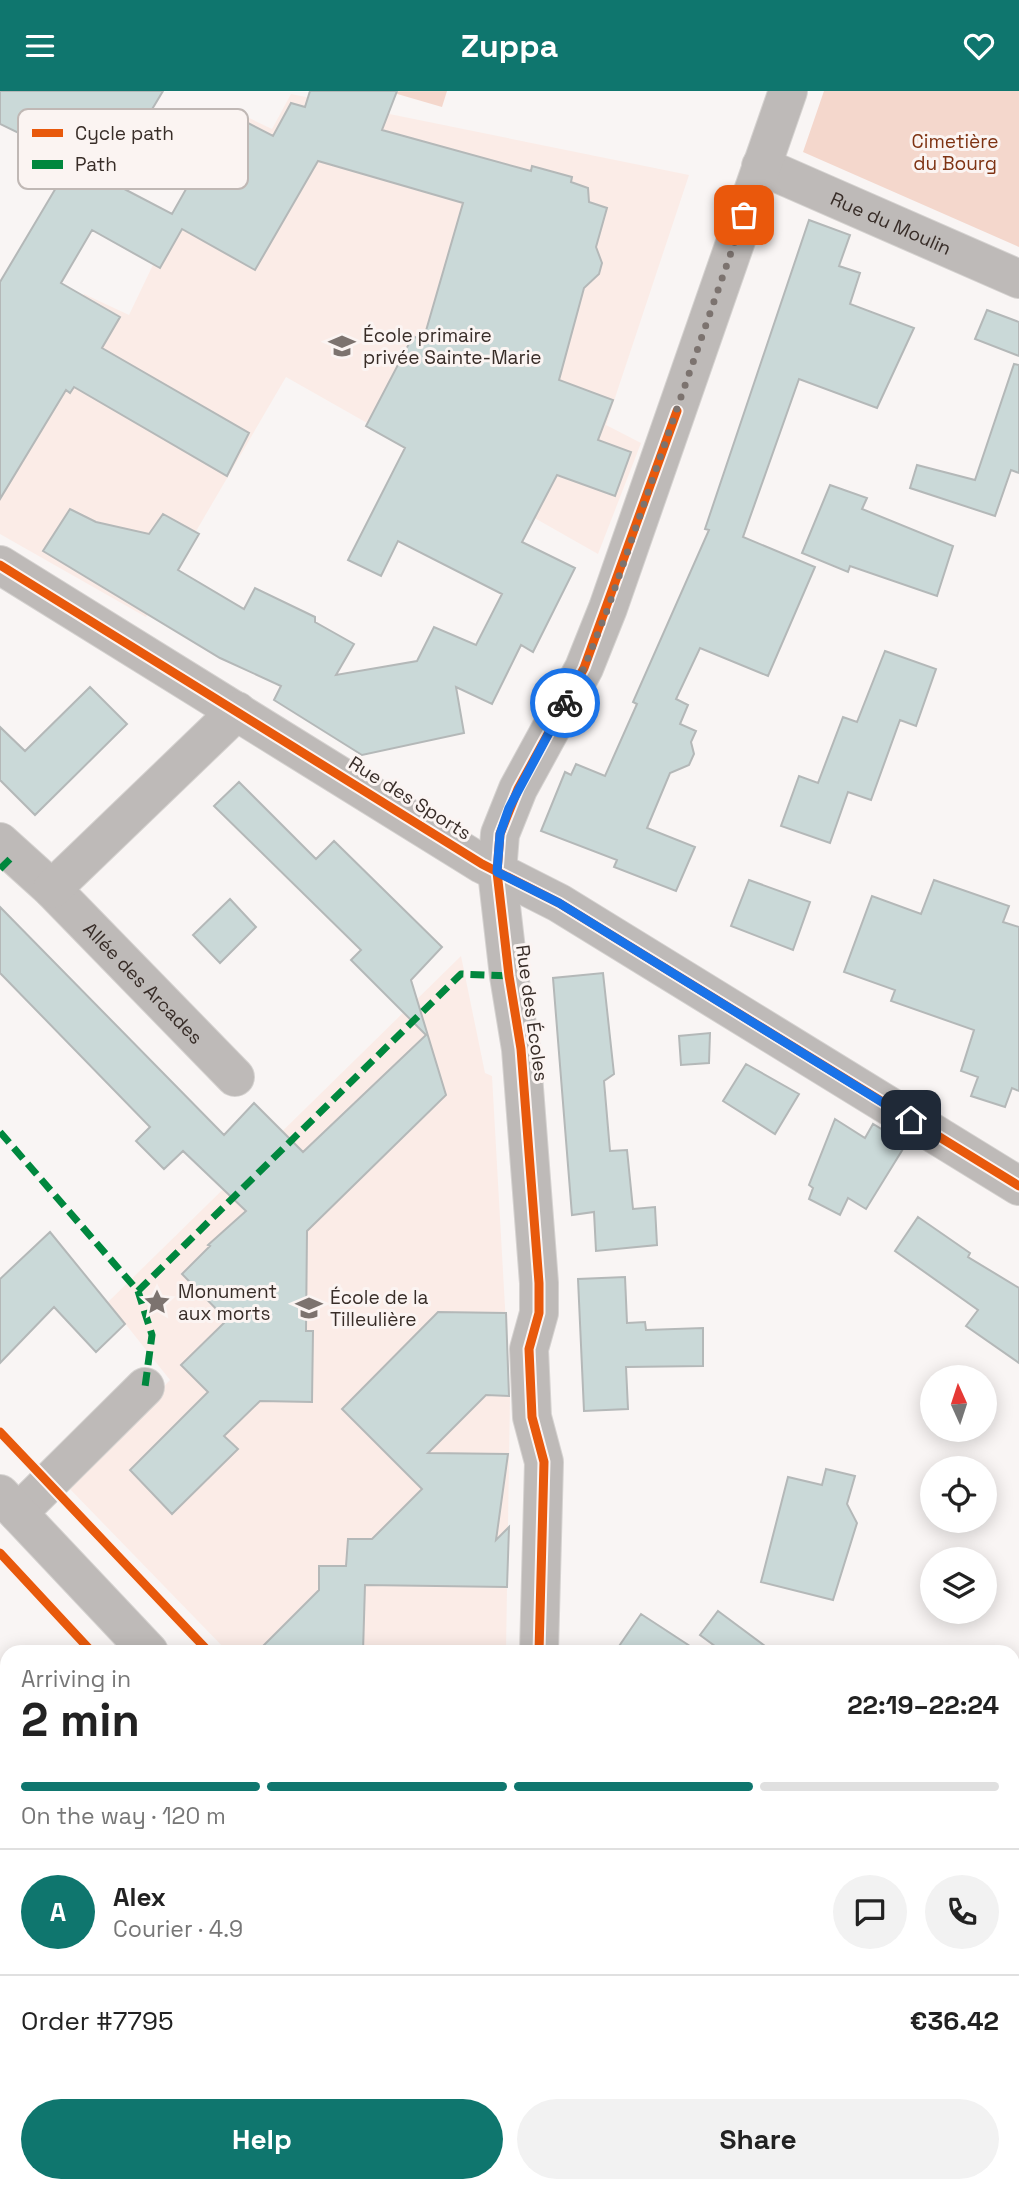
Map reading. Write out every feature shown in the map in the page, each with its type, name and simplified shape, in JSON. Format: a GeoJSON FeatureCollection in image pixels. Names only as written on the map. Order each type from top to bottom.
{"type":"FeatureCollection","features":[{"type":"Feature","properties":{"kind":"street","name":"Rue des Écoles"},"geometry":{"type":"LineString","coordinates":[[539,1645],[544,1462],[532,1417],[529,1349],[539,1313],[536,1234],[519,1025],[509,975],[497,872],[500,834],[509,808],[584,668],[789,91]]}},
{"type":"Feature","properties":{"kind":"street","name":"Rue du Moulin"},"geometry":{"type":"LineString","coordinates":[[761,166],[1019,279]]}},
{"type":"Feature","properties":{"kind":"street","name":"Rue des Sports"},"geometry":{"type":"LineString","coordinates":[[0,565],[497,872],[559,903],[1019,1186]]}},
{"type":"Feature","properties":{"kind":"street"},"geometry":{"type":"LineString","coordinates":[[52,889],[237,711]]}},
{"type":"Feature","properties":{"kind":"street","name":"Allée des Arcades"},"geometry":{"type":"LineString","coordinates":[[0,842],[52,889],[235,1077]]}},
{"type":"Feature","properties":{"kind":"street"},"geometry":{"type":"LineString","coordinates":[[142,1645],[9,1504],[145,1387]]}},
{"type":"Feature","properties":{"kind":"shaded area","name":"École primaire privée Sainte-Marie"},"geometry":{"type":"Polygon","coordinates":[[[291,94],[689,175],[606,425],[641,443],[598,554],[286,377],[146,617],[0,534],[0,434],[84,294],[129,315],[189,189],[248,189],[248,118],[272,129],[291,94]]]}},
{"type":"Feature","properties":{"kind":"shaded area","name":"École de la Tilleulière"},"geometry":{"type":"Polygon","coordinates":[[[461,956],[485,1073],[492,1076],[510,1396],[506,1645],[221,1645],[68,1487],[170,1380],[108,1302],[461,956]]]}},
{"type":"Feature","properties":{"kind":"green space"},"geometry":{"type":"Polygon","coordinates":[[[387,91],[447,91],[442,107],[387,91]]]}},
{"type":"Feature","properties":{"kind":"green space","name":"Cimetière du Bourg"},"geometry":{"type":"Polygon","coordinates":[[[824,91],[1019,91],[1019,247],[803,152],[824,91]]]}},
{"type":"Feature","properties":{"kind":"building"},"geometry":{"type":"Polygon","coordinates":[[[0,91],[163,91],[152,109],[18,109],[18,133],[0,124],[0,91]]]}},
{"type":"Feature","properties":{"kind":"building"},"geometry":{"type":"Polygon","coordinates":[[[310,91],[397,91],[382,130],[531,171],[532,166],[572,177],[571,182],[588,188],[589,202],[607,208],[596,247],[602,263],[599,274],[584,288],[559,380],[613,400],[598,440],[631,452],[615,496],[557,475],[522,542],[575,568],[533,652],[521,645],[492,704],[456,687],[464,733],[362,755],[274,700],[281,686],[220,658],[43,551],[70,509],[96,522],[149,534],[163,514],[199,534],[178,570],[244,609],[255,588],[315,617],[315,622],[354,644],[336,675],[417,661],[434,627],[476,645],[502,594],[398,541],[381,576],[348,560],[405,448],[366,426],[413,336],[423,341],[463,203],[318,161],[255,270],[182,229],[160,268],[92,230],[61,283],[120,317],[102,348],[249,433],[227,476],[74,387],[70,393],[66,390],[0,499],[0,282],[55,189],[124,189],[172,214],[186,189],[248,189],[248,123],[273,136],[291,103],[305,107],[310,91]]]}},
{"type":"Feature","properties":{"kind":"building"},"geometry":{"type":"Polygon","coordinates":[[[809,220],[850,235],[839,266],[860,273],[850,304],[914,328],[877,408],[799,379],[743,537],[815,567],[768,676],[700,648],[676,699],[688,705],[680,724],[696,731],[691,742],[694,754],[689,765],[670,773],[647,828],[695,847],[676,891],[614,867],[617,860],[541,831],[565,772],[571,775],[576,764],[605,776],[637,704],[633,702],[709,530],[705,529],[809,220]]]}},
{"type":"Feature","properties":{"kind":"building"},"geometry":{"type":"Polygon","coordinates":[[[987,310],[1019,322],[1019,356],[975,339],[987,310]]]}},
{"type":"Feature","properties":{"kind":"building"},"geometry":{"type":"Polygon","coordinates":[[[1014,364],[1019,365],[1019,473],[1011,470],[995,516],[910,488],[917,465],[975,480],[1014,364]]]}},
{"type":"Feature","properties":{"kind":"building"},"geometry":{"type":"Polygon","coordinates":[[[830,485],[867,498],[862,509],[953,546],[937,596],[850,566],[848,572],[802,553],[830,485]]]}},
{"type":"Feature","properties":{"kind":"building"},"geometry":{"type":"Polygon","coordinates":[[[885,651],[936,669],[916,726],[900,720],[871,800],[848,792],[830,843],[781,826],[799,776],[818,783],[843,717],[857,722],[885,651]]]}},
{"type":"Feature","properties":{"kind":"building"},"geometry":{"type":"Polygon","coordinates":[[[90,687],[127,724],[35,815],[0,780],[0,727],[25,751],[90,687]]]}},
{"type":"Feature","properties":{"kind":"building"},"geometry":{"type":"Polygon","coordinates":[[[239,782],[316,859],[334,841],[442,947],[411,980],[446,1095],[307,1231],[306,1331],[313,1331],[312,1402],[260,1401],[224,1436],[238,1449],[172,1514],[130,1470],[208,1392],[181,1365],[227,1320],[182,1274],[210,1246],[208,1245],[246,1211],[183,1151],[164,1169],[136,1141],[150,1127],[0,973],[0,907],[224,1135],[254,1103],[303,1152],[426,1035],[351,960],[361,950],[214,806],[239,782]]]}},
{"type":"Feature","properties":{"kind":"building"},"geometry":{"type":"Polygon","coordinates":[[[749,880],[810,902],[793,950],[731,926],[749,880]]]}},
{"type":"Feature","properties":{"kind":"building"},"geometry":{"type":"Polygon","coordinates":[[[934,880],[1009,906],[1003,922],[1019,927],[1019,1091],[1012,1088],[1005,1107],[971,1096],[978,1077],[961,1071],[974,1030],[891,1001],[895,990],[844,972],[872,896],[921,914],[934,880]]]}},
{"type":"Feature","properties":{"kind":"building"},"geometry":{"type":"Polygon","coordinates":[[[230,899],[256,927],[220,963],[193,935],[230,899]]]}},
{"type":"Feature","properties":{"kind":"building"},"geometry":{"type":"Polygon","coordinates":[[[603,973],[614,1074],[604,1081],[610,1151],[627,1150],[633,1209],[655,1207],[657,1245],[596,1251],[594,1212],[572,1215],[553,978],[603,973]]]}},
{"type":"Feature","properties":{"kind":"building"},"geometry":{"type":"Polygon","coordinates":[[[710,1033],[709,1063],[681,1065],[679,1036],[710,1033]]]}},
{"type":"Feature","properties":{"kind":"building"},"geometry":{"type":"Polygon","coordinates":[[[746,1064],[799,1094],[775,1134],[723,1101],[746,1064]]]}},
{"type":"Feature","properties":{"kind":"building"},"geometry":{"type":"Polygon","coordinates":[[[835,1119],[865,1138],[873,1124],[906,1144],[866,1209],[848,1198],[840,1215],[809,1199],[813,1188],[809,1185],[835,1119]]]}},
{"type":"Feature","properties":{"kind":"building"},"geometry":{"type":"Polygon","coordinates":[[[918,1217],[970,1253],[968,1257],[1019,1288],[1019,1363],[966,1326],[978,1310],[895,1251],[918,1217]]]}},
{"type":"Feature","properties":{"kind":"building"},"geometry":{"type":"Polygon","coordinates":[[[50,1232],[125,1324],[96,1352],[54,1307],[0,1363],[0,1279],[50,1232]]]}},
{"type":"Feature","properties":{"kind":"building"},"geometry":{"type":"Polygon","coordinates":[[[625,1277],[627,1323],[645,1322],[646,1330],[703,1328],[703,1366],[626,1367],[628,1409],[584,1411],[578,1279],[625,1277]]]}},
{"type":"Feature","properties":{"kind":"building"},"geometry":{"type":"Polygon","coordinates":[[[438,1312],[506,1313],[509,1396],[486,1395],[428,1453],[508,1454],[496,1540],[509,1527],[507,1587],[365,1585],[363,1645],[264,1645],[319,1590],[319,1566],[346,1566],[348,1539],[372,1539],[422,1489],[342,1409],[438,1312]]]}},
{"type":"Feature","properties":{"kind":"building"},"geometry":{"type":"Polygon","coordinates":[[[826,1469],[855,1476],[847,1504],[857,1523],[833,1600],[761,1582],[788,1477],[822,1485],[826,1469]]]}},
{"type":"Feature","properties":{"kind":"building"},"geometry":{"type":"Polygon","coordinates":[[[718,1611],[764,1645],[714,1645],[700,1635],[718,1611]]]}},
{"type":"Feature","properties":{"kind":"building"},"geometry":{"type":"Polygon","coordinates":[[[641,1614],[688,1645],[620,1645],[641,1614]]]}},
{"type":"Feature","properties":{"kind":"marked path"},"geometry":{"type":"LineString","coordinates":[[0,869],[14,855]]}},
{"type":"Feature","properties":{"kind":"marked path"},"geometry":{"type":"LineString","coordinates":[[138,1291],[461,974],[509,976]]}},
{"type":"Feature","properties":{"kind":"marked path"},"geometry":{"type":"LineString","coordinates":[[0,1132],[138,1291],[152,1335],[145,1387]]}},
{"type":"Feature","properties":{"kind":"cycle path"},"geometry":{"type":"LineString","coordinates":[[539,1645],[544,1462],[532,1417],[529,1349],[539,1313],[539,1283],[521,1049],[497,872],[500,834],[518,789],[584,668],[677,411]]}},
{"type":"Feature","properties":{"kind":"cycle path"},"geometry":{"type":"LineString","coordinates":[[0,565],[482,864],[559,903],[1019,1186]]}},
{"type":"Feature","properties":{"kind":"cycle path"},"geometry":{"type":"LineString","coordinates":[[0,1432],[202,1645]]}},
{"type":"Feature","properties":{"kind":"cycle path"},"geometry":{"type":"LineString","coordinates":[[0,1553],[85,1645]]}},
{"type":"Feature","properties":{"kind":"way so far"},"geometry":{"type":"LineString","coordinates":[[565,703],[584,668],[608,608],[744,215]]}},
{"type":"Feature","properties":{"kind":"place","name":"École primaire privée Sainte-Marie"},"geometry":{"type":"Point","coordinates":[342,346]}},
{"type":"Feature","properties":{"kind":"place","name":"Monument aux morts"},"geometry":{"type":"Point","coordinates":[157,1302]}},
{"type":"Feature","properties":{"kind":"place","name":"École de la Tilleulière"},"geometry":{"type":"Point","coordinates":[309,1308]}},
{"type":"Feature","properties":{"kind":"route"},"geometry":{"type":"LineString","coordinates":[[565,703],[509,808],[500,834],[497,872],[559,903],[911,1120]]}}]}
